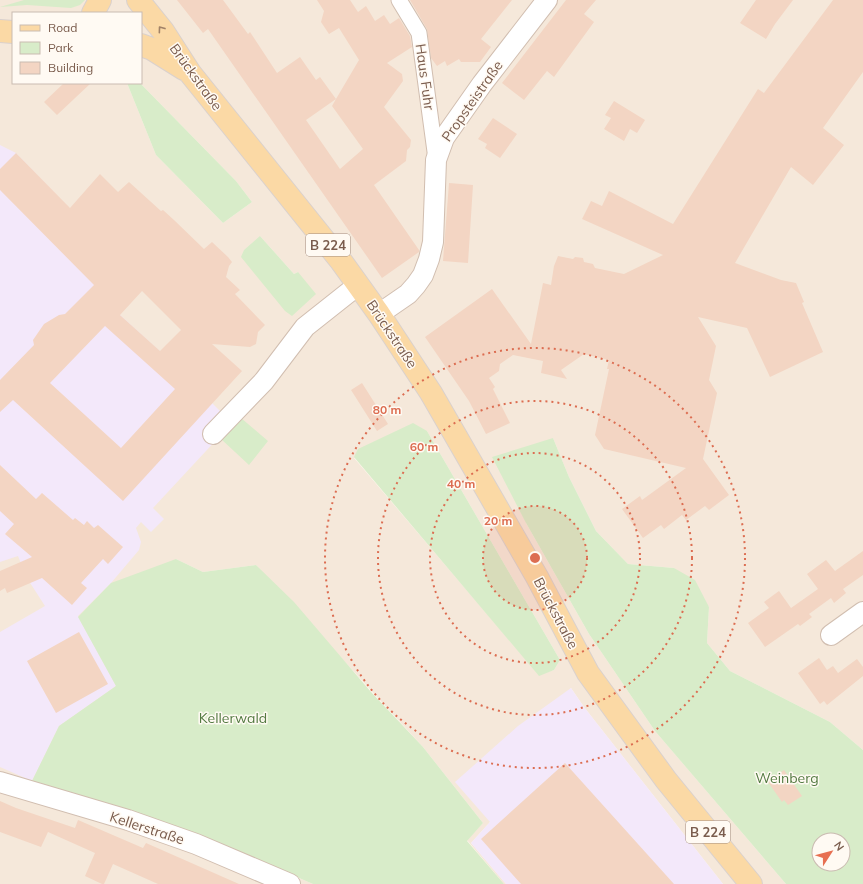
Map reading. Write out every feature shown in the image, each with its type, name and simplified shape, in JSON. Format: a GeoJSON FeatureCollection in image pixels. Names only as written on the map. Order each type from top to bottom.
{"type":"FeatureCollection","features":[{"type":"Feature","properties":{"kind":"main road"},"geometry":{"type":"LineString","coordinates":[[94,12],[100,0]]}},
{"type":"Feature","properties":{"kind":"main road","name":"Brückstraße"},"geometry":{"type":"LineString","coordinates":[[138,0],[163,31],[190,74],[358,285],[379,314],[431,393],[537,577],[588,672],[666,780],[751,884]]}},
{"type":"Feature","properties":{"kind":"main road"},"geometry":{"type":"LineString","coordinates":[[0,31],[12,32]]}},
{"type":"Feature","properties":{"kind":"main road","name":"B 224"},"geometry":{"type":"LineString","coordinates":[[142,45],[163,55],[190,74]]}},
{"type":"Feature","properties":{"kind":"street","name":"Haus Fuhr"},"geometry":{"type":"LineString","coordinates":[[399,0],[419,33],[436,160]]}},
{"type":"Feature","properties":{"kind":"street","name":"Propsteistraße"},"geometry":{"type":"LineString","coordinates":[[379,314],[412,289],[423,275],[429,259],[433,242],[436,160],[444,138],[482,84],[547,0]]}},
{"type":"Feature","properties":{"kind":"street","name":"Brückstraße"},"geometry":{"type":"LineString","coordinates":[[213,434],[264,381],[305,327],[358,285]]}},
{"type":"Feature","properties":{"kind":"street"},"geometry":{"type":"LineString","coordinates":[[831,636],[863,612]]}},
{"type":"Feature","properties":{"kind":"street","name":"Kellerstraße"},"geometry":{"type":"LineString","coordinates":[[0,782],[128,820],[196,844],[290,884]]}},
{"type":"Feature","properties":{"kind":"shaded area"},"geometry":{"type":"Polygon","coordinates":[[[0,0],[863,0],[863,750],[830,722],[730,671],[707,643],[709,607],[674,568],[628,564],[596,531],[569,477],[553,438],[526,523],[589,634],[655,731],[786,884],[723,884],[584,707],[571,688],[490,822],[471,843],[506,884],[504,884],[467,840],[483,823],[423,747],[256,565],[203,572],[176,559],[131,811],[200,835],[313,884],[0,884],[0,0]],[[12,12],[12,84],[127,84],[156,155],[223,223],[252,202],[236,181],[141,84],[142,12],[12,12]],[[260,236],[292,316],[298,272],[294,274],[260,236]],[[427,431],[354,458],[539,675],[554,670],[560,660],[427,431]]]}},
{"type":"Feature","properties":{"kind":"shaded area"},"geometry":{"type":"Polygon","coordinates":[[[0,145],[16,153],[76,215],[118,313],[187,376],[186,377],[232,423],[153,508],[164,519],[151,532],[141,522],[136,528],[141,542],[139,550],[111,583],[78,616],[116,686],[59,726],[32,781],[0,767],[0,632],[45,606],[27,578],[18,556],[0,562],[0,145]]]}},
{"type":"Feature","properties":{"kind":"shaded area"},"geometry":{"type":"Polygon","coordinates":[[[571,688],[584,707],[723,884],[506,884],[471,843],[490,822],[455,782],[518,726],[571,688]]]}},
{"type":"Feature","properties":{"kind":"green space"},"geometry":{"type":"Polygon","coordinates":[[[24,0],[85,0],[80,5],[71,8],[27,5],[0,7],[24,0]]]}},
{"type":"Feature","properties":{"kind":"green space"},"geometry":{"type":"Polygon","coordinates":[[[127,84],[141,84],[236,181],[252,202],[223,223],[156,155],[127,84]]]}},
{"type":"Feature","properties":{"kind":"green space"},"geometry":{"type":"Polygon","coordinates":[[[260,236],[294,274],[298,272],[316,294],[292,316],[285,311],[241,257],[244,250],[260,236]]]}},
{"type":"Feature","properties":{"kind":"green space"},"geometry":{"type":"Polygon","coordinates":[[[241,418],[268,441],[249,465],[221,439],[241,418]]]}},
{"type":"Feature","properties":{"kind":"green space"},"geometry":{"type":"Polygon","coordinates":[[[413,423],[427,431],[560,660],[554,670],[539,676],[354,457],[358,449],[413,423]]]}},
{"type":"Feature","properties":{"kind":"green space","name":"Weinberg"},"geometry":{"type":"Polygon","coordinates":[[[553,438],[569,477],[596,531],[628,564],[674,568],[695,580],[709,607],[707,643],[730,671],[830,722],[863,750],[863,884],[786,884],[655,731],[589,634],[526,523],[492,457],[553,438]]]}},
{"type":"Feature","properties":{"kind":"green space","name":"Kellerwald"},"geometry":{"type":"Polygon","coordinates":[[[176,559],[203,572],[256,565],[294,602],[371,692],[423,747],[483,823],[467,841],[504,884],[313,884],[200,835],[131,811],[32,781],[59,726],[116,686],[78,617],[111,583],[176,559]]]}},
{"type":"Feature","properties":{"kind":"building"},"geometry":{"type":"Polygon","coordinates":[[[177,0],[223,0],[248,34],[250,32],[277,73],[300,57],[316,80],[320,77],[336,99],[359,60],[339,28],[329,34],[321,22],[324,11],[317,0],[350,0],[358,12],[366,6],[375,21],[384,15],[390,24],[399,18],[410,36],[412,47],[387,63],[402,74],[403,81],[384,107],[411,140],[410,147],[407,150],[406,161],[374,185],[419,252],[382,278],[208,29],[203,33],[177,0]],[[336,99],[306,120],[340,169],[363,149],[332,106],[336,99]]]}},
{"type":"Feature","properties":{"kind":"building"},"geometry":{"type":"Polygon","coordinates":[[[410,0],[512,0],[481,39],[491,47],[480,62],[461,62],[459,59],[447,66],[445,61],[437,66],[431,58],[427,29],[410,0]]]}},
{"type":"Feature","properties":{"kind":"building"},"geometry":{"type":"Polygon","coordinates":[[[566,0],[596,0],[584,14],[594,22],[554,77],[547,71],[524,100],[502,83],[566,0]]]}},
{"type":"Feature","properties":{"kind":"building"},"geometry":{"type":"Polygon","coordinates":[[[756,0],[793,0],[766,39],[740,23],[756,0]]]}},
{"type":"Feature","properties":{"kind":"building"},"geometry":{"type":"Polygon","coordinates":[[[833,0],[863,0],[863,72],[823,128],[844,145],[813,185],[791,167],[735,263],[781,280],[796,283],[804,302],[802,303],[823,352],[770,377],[747,328],[698,317],[716,346],[709,380],[717,393],[703,459],[729,495],[709,510],[705,506],[686,520],[682,515],[664,529],[661,525],[643,538],[622,509],[640,496],[642,500],[686,468],[604,449],[595,435],[609,369],[607,369],[609,360],[584,354],[561,370],[567,379],[541,373],[543,361],[513,355],[500,364],[499,371],[489,378],[495,387],[493,389],[510,423],[486,434],[469,401],[425,337],[492,289],[531,344],[543,283],[551,285],[554,266],[558,256],[573,259],[575,257],[583,258],[584,262],[593,264],[595,268],[624,274],[663,255],[582,219],[591,201],[602,206],[609,191],[673,224],[758,89],[764,93],[833,0]]]}},
{"type":"Feature","properties":{"kind":"building"},"geometry":{"type":"Polygon","coordinates":[[[63,84],[90,84],[57,115],[44,102],[63,84]]]}},
{"type":"Feature","properties":{"kind":"building"},"geometry":{"type":"Polygon","coordinates":[[[614,101],[645,120],[637,133],[630,129],[624,141],[604,129],[611,118],[605,115],[614,101]]]}},
{"type":"Feature","properties":{"kind":"building"},"geometry":{"type":"Polygon","coordinates":[[[493,118],[517,134],[500,158],[485,148],[487,144],[478,139],[493,118]]]}},
{"type":"Feature","properties":{"kind":"building"},"geometry":{"type":"Polygon","coordinates":[[[16,153],[70,208],[100,174],[118,192],[129,182],[161,211],[163,210],[204,249],[212,242],[228,257],[232,262],[229,266],[226,277],[240,290],[235,294],[265,325],[258,332],[256,344],[250,347],[212,344],[242,371],[123,501],[13,400],[0,412],[0,380],[34,345],[33,340],[44,324],[59,315],[65,314],[94,285],[0,190],[0,169],[16,153]],[[142,291],[120,315],[160,351],[181,330],[142,291]],[[105,326],[50,383],[121,448],[175,389],[105,326]]]}},
{"type":"Feature","properties":{"kind":"building"},"geometry":{"type":"Polygon","coordinates":[[[449,183],[473,185],[468,263],[443,261],[449,183]]]}},
{"type":"Feature","properties":{"kind":"building"},"geometry":{"type":"Polygon","coordinates":[[[362,383],[388,424],[377,431],[351,390],[362,383]]]}},
{"type":"Feature","properties":{"kind":"building"},"geometry":{"type":"Polygon","coordinates":[[[0,465],[36,499],[42,493],[73,520],[75,518],[84,525],[87,521],[94,528],[98,525],[123,547],[108,564],[103,559],[81,583],[87,588],[72,605],[42,578],[7,593],[5,588],[0,591],[0,571],[32,557],[5,534],[14,524],[0,511],[0,465]]]}},
{"type":"Feature","properties":{"kind":"building"},"geometry":{"type":"Polygon","coordinates":[[[863,551],[863,575],[843,589],[846,593],[834,603],[831,598],[809,614],[812,617],[800,626],[798,624],[765,647],[748,623],[769,608],[764,602],[779,591],[791,608],[818,589],[807,574],[826,560],[835,571],[863,551]]]}},
{"type":"Feature","properties":{"kind":"building"},"geometry":{"type":"Polygon","coordinates":[[[79,632],[108,684],[56,713],[27,661],[79,632]]]}},
{"type":"Feature","properties":{"kind":"building"},"geometry":{"type":"Polygon","coordinates":[[[819,658],[827,670],[833,666],[838,673],[857,659],[863,667],[863,676],[827,705],[824,701],[820,704],[798,673],[819,658]]]}},
{"type":"Feature","properties":{"kind":"building"},"geometry":{"type":"Polygon","coordinates":[[[565,763],[674,884],[521,884],[481,839],[565,763]]]}},
{"type":"Feature","properties":{"kind":"building"},"geometry":{"type":"Polygon","coordinates":[[[784,770],[802,796],[788,805],[784,800],[782,802],[768,782],[784,770]]]}},
{"type":"Feature","properties":{"kind":"building"},"geometry":{"type":"Polygon","coordinates":[[[0,801],[75,828],[78,820],[143,848],[146,843],[239,884],[158,884],[113,864],[104,884],[102,884],[85,876],[95,853],[48,832],[41,847],[0,832],[0,801]]]}}]}
